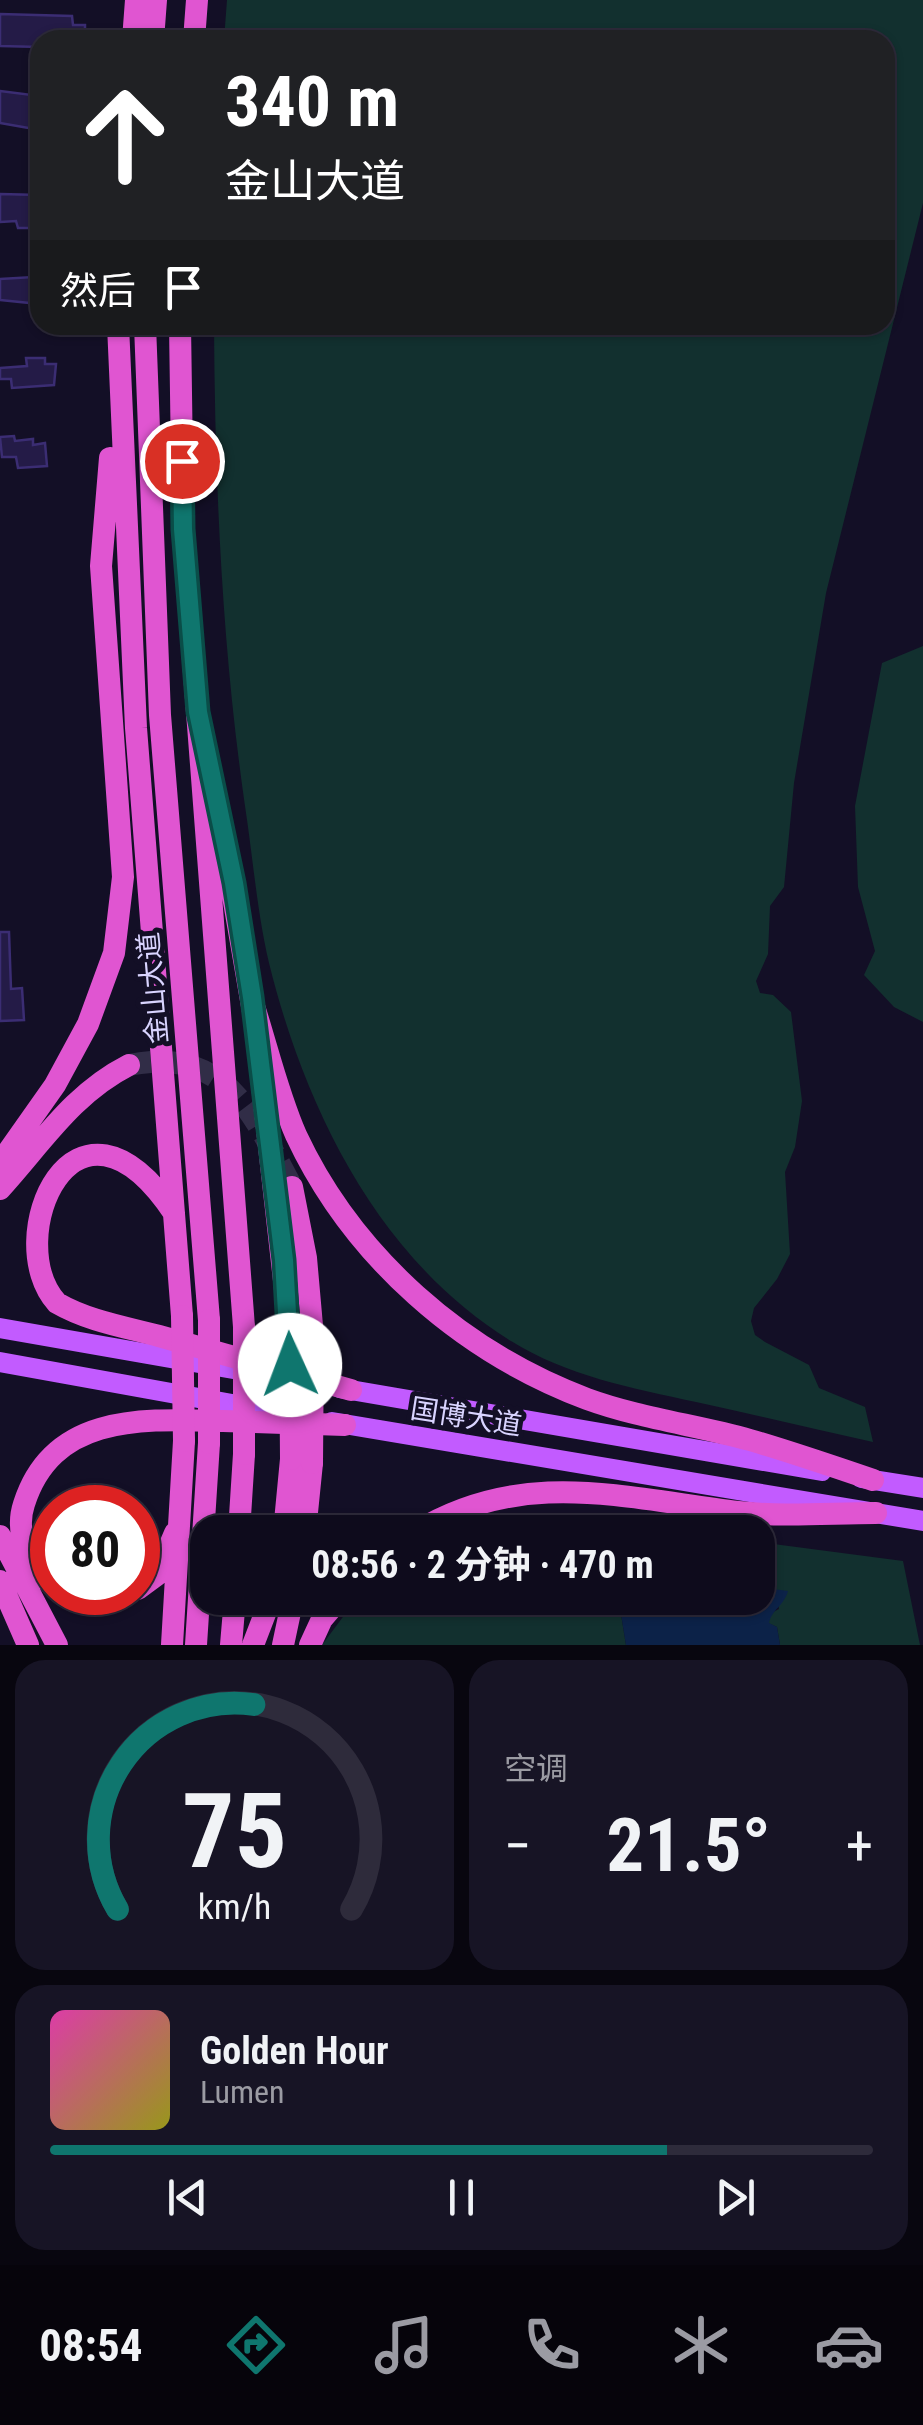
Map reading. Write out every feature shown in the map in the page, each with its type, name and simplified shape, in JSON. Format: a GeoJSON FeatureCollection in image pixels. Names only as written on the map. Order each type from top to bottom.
{"type":"FeatureCollection","features":[{"type":"Feature","properties":{"kind":"highway"},"geometry":{"type":"LineString","coordinates":[[134,30],[136,0]]}},
{"type":"Feature","properties":{"kind":"highway"},"geometry":{"type":"LineString","coordinates":[[154,30],[156,0]]}},
{"type":"Feature","properties":{"kind":"highway"},"geometry":{"type":"LineString","coordinates":[[195,30],[197,0]]}},
{"type":"Feature","properties":{"kind":"highway"},"geometry":{"type":"LineString","coordinates":[[118,335],[136,728],[182,1316],[182,1515],[172,1645]]}},
{"type":"Feature","properties":{"kind":"highway","name":"金山大道"},"geometry":{"type":"LineString","coordinates":[[146,335],[160,714],[209,1320],[209,1443],[196,1645]]}},
{"type":"Feature","properties":{"kind":"highway"},"geometry":{"type":"LineString","coordinates":[[180,335],[183,529],[244,1326],[240,1515]]}},
{"type":"Feature","properties":{"kind":"highway"},"geometry":{"type":"LineString","coordinates":[[0,1163],[80,1039],[114,953],[124,877],[101,566],[118,360]]}},
{"type":"Feature","properties":{"kind":"highway"},"geometry":{"type":"LineString","coordinates":[[198,712],[234,883],[302,1335]]}},
{"type":"Feature","properties":{"kind":"highway"},"geometry":{"type":"LineString","coordinates":[[252,997],[296,1134],[336,1202],[382,1264],[440,1316],[507,1363],[589,1399],[752,1440],[873,1480]]}},
{"type":"Feature","properties":{"kind":"highway"},"geometry":{"type":"LineString","coordinates":[[0,1189],[71,1105],[97,1081],[129,1064]]}},
{"type":"Feature","properties":{"kind":"highway"},"geometry":{"type":"LineString","coordinates":[[176,1216],[158,1189],[136,1168],[111,1155],[88,1153],[64,1160],[37,1178],[20,1204],[15,1225],[21,1264],[38,1288],[84,1316],[351,1390]]}},
{"type":"Feature","properties":{"kind":"highway"},"geometry":{"type":"LineString","coordinates":[[292,1188],[306,1258],[302,1335],[304,1515]]}},
{"type":"Feature","properties":{"kind":"highway"},"geometry":{"type":"LineString","coordinates":[[30,1485],[52,1454],[82,1435],[118,1423],[158,1419],[345,1425]]}},
{"type":"Feature","properties":{"kind":"highway"},"geometry":{"type":"LineString","coordinates":[[288,1515],[302,1461]]}},
{"type":"Feature","properties":{"kind":"highway"},"geometry":{"type":"LineString","coordinates":[[30,1486],[21,1512],[22,1538],[30,1558]]}},
{"type":"Feature","properties":{"kind":"highway"},"geometry":{"type":"LineString","coordinates":[[457,1515],[498,1498],[591,1490],[742,1513],[876,1513]]}},
{"type":"Feature","properties":{"kind":"highway"},"geometry":{"type":"LineString","coordinates":[[160,1568],[182,1515]]}},
{"type":"Feature","properties":{"kind":"highway"},"geometry":{"type":"LineString","coordinates":[[0,1536],[58,1645]]}},
{"type":"Feature","properties":{"kind":"highway"},"geometry":{"type":"LineString","coordinates":[[0,1581],[28,1645]]}},
{"type":"Feature","properties":{"kind":"highway"},"geometry":{"type":"LineString","coordinates":[[230,1645],[233,1615]]}},
{"type":"Feature","properties":{"kind":"highway"},"geometry":{"type":"LineString","coordinates":[[253,1645],[264,1615]]}},
{"type":"Feature","properties":{"kind":"highway"},"geometry":{"type":"LineString","coordinates":[[283,1645],[289,1615]]}},
{"type":"Feature","properties":{"kind":"highway"},"geometry":{"type":"LineString","coordinates":[[310,1645],[325,1615]]}},
{"type":"Feature","properties":{"kind":"main road","name":"国博大道"},"geometry":{"type":"LineString","coordinates":[[0,1328],[923,1488]]}},
{"type":"Feature","properties":{"kind":"main road","name":"国博大道"},"geometry":{"type":"LineString","coordinates":[[0,1362],[345,1425],[923,1522]]}},
{"type":"Feature","properties":{"kind":"green space"},"geometry":{"type":"Polygon","coordinates":[[[227,0],[923,0],[923,203],[895,316],[895,30],[225,30],[227,0]]]}},
{"type":"Feature","properties":{"kind":"green space"},"geometry":{"type":"Polygon","coordinates":[[[214,335],[890,335],[826,593],[794,783],[784,887],[770,906],[768,954],[756,981],[760,993],[773,995],[791,1012],[802,1101],[795,1147],[785,1172],[790,1254],[777,1279],[754,1308],[751,1321],[755,1335],[809,1365],[819,1388],[865,1407],[873,1442],[624,1386],[532,1353],[464,1307],[423,1268],[386,1224],[354,1176],[303,1072],[284,1018],[261,924],[225,626],[214,335]]]}},
{"type":"Feature","properties":{"kind":"green space"},"geometry":{"type":"Polygon","coordinates":[[[923,646],[923,1022],[894,1007],[864,975],[875,951],[858,887],[855,806],[882,663],[923,646]]]}},
{"type":"Feature","properties":{"kind":"green space"},"geometry":{"type":"Polygon","coordinates":[[[775,1544],[903,1561],[920,1645],[780,1645],[777,1627],[768,1623],[770,1615],[779,1609],[775,1544]]]}},
{"type":"Feature","properties":{"kind":"green space"},"geometry":{"type":"Polygon","coordinates":[[[344,1615],[621,1615],[626,1645],[322,1645],[344,1615]]]}},
{"type":"Feature","properties":{"kind":"water"},"geometry":{"type":"Polygon","coordinates":[[[775,1589],[788,1591],[775,1611],[775,1589]]]}},
{"type":"Feature","properties":{"kind":"water"},"geometry":{"type":"Polygon","coordinates":[[[621,1615],[773,1615],[769,1623],[777,1627],[780,1645],[626,1645],[621,1615]]]}},
{"type":"Feature","properties":{"kind":"building"},"geometry":{"type":"Polygon","coordinates":[[[0,14],[72,16],[73,25],[85,25],[85,30],[30,30],[30,47],[0,46],[0,14]]]}},
{"type":"Feature","properties":{"kind":"building"},"geometry":{"type":"Polygon","coordinates":[[[0,91],[30,95],[30,128],[0,123],[0,91]]]}},
{"type":"Feature","properties":{"kind":"building"},"geometry":{"type":"Polygon","coordinates":[[[0,194],[30,195],[30,228],[18,228],[16,221],[0,222],[0,194]]]}},
{"type":"Feature","properties":{"kind":"building"},"geometry":{"type":"Polygon","coordinates":[[[30,277],[30,303],[0,300],[0,279],[30,277]]]}},
{"type":"Feature","properties":{"kind":"building"},"geometry":{"type":"Polygon","coordinates":[[[26,358],[45,358],[45,364],[56,364],[54,385],[12,388],[11,379],[0,379],[0,368],[27,366],[26,358]]]}},
{"type":"Feature","properties":{"kind":"building"},"geometry":{"type":"Polygon","coordinates":[[[14,436],[15,441],[33,439],[33,445],[45,443],[47,466],[18,468],[16,457],[2,457],[0,437],[14,436]]]}},
{"type":"Feature","properties":{"kind":"building"},"geometry":{"type":"Polygon","coordinates":[[[0,932],[9,932],[11,989],[22,988],[24,1020],[0,1021],[0,932]]]}},
{"type":"Feature","properties":{"kind":"tunnel"},"geometry":{"type":"LineString","coordinates":[[129,1065],[163,1062],[190,1066],[213,1076],[249,1112],[292,1187]]}},
{"type":"Feature","properties":{"kind":"route"},"geometry":{"type":"LineString","coordinates":[[182,461],[183,529],[198,712],[234,883],[252,997],[284,1260],[290,1365]]}}]}
